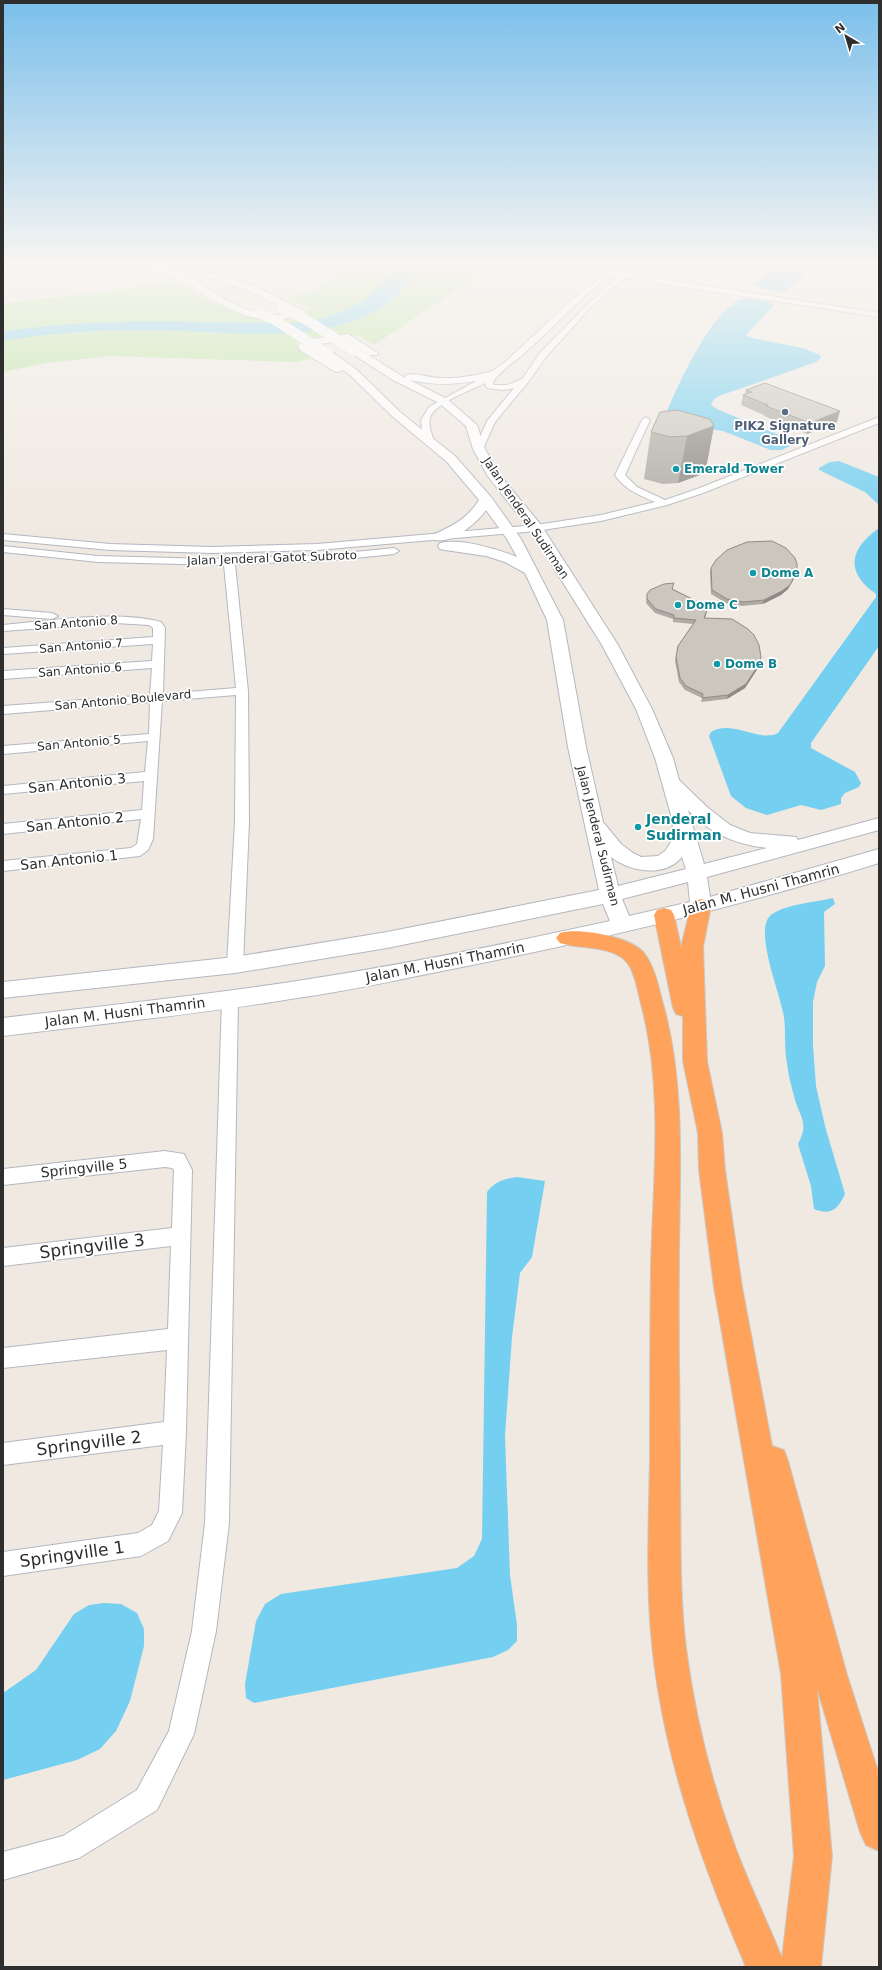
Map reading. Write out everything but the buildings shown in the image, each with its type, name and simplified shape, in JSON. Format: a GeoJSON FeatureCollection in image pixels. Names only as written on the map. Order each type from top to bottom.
{"type":"FeatureCollection","features":[{"type":"Feature","properties":{"kind":"highway"},"geometry":{"type":"LineString","coordinates":[[695,1061],[692,947],[701,906]]}},
{"type":"Feature","properties":{"kind":"highway"},"geometry":{"type":"LineString","coordinates":[[664,915],[710,1133],[712,1170],[728,1287],[798,1674],[813,1856],[801,1967]]}},
{"type":"Feature","properties":{"kind":"highway"},"geometry":{"type":"LineString","coordinates":[[567,938],[617,946],[637,958],[654,1008],[662,1044],[668,1108],[665,1267],[664,1557],[670,1653],[680,1723],[701,1804],[733,1893],[766,1967]]}},
{"type":"Feature","properties":{"kind":"highway"},"geometry":{"type":"LineString","coordinates":[[728,1287],[830,1675],[879,1832]]}},
{"type":"Feature","properties":{"kind":"street"},"geometry":{"type":"LineString","coordinates":[[310,352],[349,377],[385,403]]}},
{"type":"Feature","properties":{"kind":"street","name":"Jalan Jenderal Sudirman"},"geometry":{"type":"LineString","coordinates":[[325,352],[352,372],[385,403],[451,459],[486,500],[510,535],[531,570],[555,620],[577,747],[593,822],[610,895],[622,925]]}},
{"type":"Feature","properties":{"kind":"street","name":"Jalan Jenderal Sudirman"},"geometry":{"type":"LineString","coordinates":[[356,352],[397,378],[443,401],[471,425],[479,449],[493,475],[538,532],[619,662],[644,710],[671,782],[696,874],[701,906]]}},
{"type":"Feature","properties":{"kind":"street"},"geometry":{"type":"LineString","coordinates":[[371,352],[388,363],[383,369],[421,380],[449,382],[478,379],[494,374]]}},
{"type":"Feature","properties":{"kind":"street"},"geometry":{"type":"LineString","coordinates":[[430,442],[424,426],[428,413],[443,401],[494,374],[522,352]]}},
{"type":"Feature","properties":{"kind":"street"},"geometry":{"type":"LineString","coordinates":[[479,449],[491,421],[526,379],[546,352]]}},
{"type":"Feature","properties":{"kind":"street"},"geometry":{"type":"LineString","coordinates":[[494,374],[489,382],[490,386],[496,388],[503,389],[513,387],[526,379]]}},
{"type":"Feature","properties":{"kind":"street"},"geometry":{"type":"LineString","coordinates":[[646,420],[620,476],[628,485],[664,503]]}},
{"type":"Feature","properties":{"kind":"street"},"geometry":{"type":"LineString","coordinates":[[538,532],[664,503],[700,492],[879,420]]}},
{"type":"Feature","properties":{"kind":"street"},"geometry":{"type":"LineString","coordinates":[[796,464],[879,430]]}},
{"type":"Feature","properties":{"kind":"street"},"geometry":{"type":"LineString","coordinates":[[441,544],[478,516],[486,500]]}},
{"type":"Feature","properties":{"kind":"street"},"geometry":{"type":"LineString","coordinates":[[538,532],[608,524],[704,500]]}},
{"type":"Feature","properties":{"kind":"street"},"geometry":{"type":"LineString","coordinates":[[498,519],[514,520],[525,514]]}},
{"type":"Feature","properties":{"kind":"street","name":"Jalan Jenderal Gatot Subroto"},"geometry":{"type":"LineString","coordinates":[[3,537],[110,547],[212,550],[441,544],[538,532]]}},
{"type":"Feature","properties":{"kind":"street"},"geometry":{"type":"LineString","coordinates":[[441,544],[493,552],[514,560],[531,570]]}},
{"type":"Feature","properties":{"kind":"street","name":"Jalan Jenderal Gatot Subroto"},"geometry":{"type":"LineString","coordinates":[[3,549],[98,559],[229,561],[325,558],[408,550]]}},
{"type":"Feature","properties":{"kind":"street"},"geometry":{"type":"LineString","coordinates":[[229,561],[242,691],[242,821],[235,965]]}},
{"type":"Feature","properties":{"kind":"street"},"geometry":{"type":"LineString","coordinates":[[3,640],[6,613],[115,620]]}},
{"type":"Feature","properties":{"kind":"street","name":"San Antonio 8"},"geometry":{"type":"LineString","coordinates":[[4,628],[115,620],[149,622],[157,624],[159,628],[159,640]]}},
{"type":"Feature","properties":{"kind":"street"},"geometry":{"type":"LineString","coordinates":[[148,814],[156,737],[159,640]]}},
{"type":"Feature","properties":{"kind":"street","name":"San Antonio 7"},"geometry":{"type":"LineString","coordinates":[[3,651],[159,640]]}},
{"type":"Feature","properties":{"kind":"street","name":"San Antonio 6"},"geometry":{"type":"LineString","coordinates":[[3,675],[158,664]]}},
{"type":"Feature","properties":{"kind":"street","name":"San Antonio Boulevard"},"geometry":{"type":"LineString","coordinates":[[3,710],[242,691]]}},
{"type":"Feature","properties":{"kind":"street","name":"San Antonio 5"},"geometry":{"type":"LineString","coordinates":[[3,750],[156,737]]}},
{"type":"Feature","properties":{"kind":"street","name":"San Antonio 3"},"geometry":{"type":"LineString","coordinates":[[3,790],[152,776]]}},
{"type":"Feature","properties":{"kind":"street"},"geometry":{"type":"LineString","coordinates":[[671,782],[707,819],[733,836],[764,842],[816,842]]}},
{"type":"Feature","properties":{"kind":"street"},"geometry":{"type":"LineString","coordinates":[[593,822],[620,855],[636,863],[653,865],[670,857],[679,847],[681,842],[680,813]]}},
{"type":"Feature","properties":{"kind":"street","name":"San Antonio 2"},"geometry":{"type":"LineString","coordinates":[[3,829],[148,814]]}},
{"type":"Feature","properties":{"kind":"street","name":"San Antonio 1"},"geometry":{"type":"LineString","coordinates":[[3,866],[135,853],[143,848],[148,814]]}},
{"type":"Feature","properties":{"kind":"street"},"geometry":{"type":"LineString","coordinates":[[3,990],[235,965],[387,940],[610,895],[696,874],[879,824]]}},
{"type":"Feature","properties":{"kind":"street","name":"Jalan M. Husni Thamrin"},"geometry":{"type":"LineString","coordinates":[[3,1026],[230,1000],[367,978],[567,938],[664,915],[879,856]]}},
{"type":"Feature","properties":{"kind":"street"},"geometry":{"type":"LineString","coordinates":[[3,1866],[69,1848],[147,1800],[181,1734],[204,1631],[217,1523],[230,1000]]}},
{"type":"Feature","properties":{"kind":"street","name":"Springville 5"},"geometry":{"type":"LineString","coordinates":[[3,1177],[165,1159],[178,1160],[183,1170],[181,1236]]}},
{"type":"Feature","properties":{"kind":"street"},"geometry":{"type":"LineString","coordinates":[[175,1432],[181,1236]]}},
{"type":"Feature","properties":{"kind":"street","name":"Springville 3"},"geometry":{"type":"LineString","coordinates":[[3,1256],[181,1236]]}},
{"type":"Feature","properties":{"kind":"street"},"geometry":{"type":"LineString","coordinates":[[3,1358],[178,1338]]}},
{"type":"Feature","properties":{"kind":"street","name":"Springville 2"},"geometry":{"type":"LineString","coordinates":[[3,1454],[175,1432]]}},
{"type":"Feature","properties":{"kind":"street","name":"Springville 1"},"geometry":{"type":"LineString","coordinates":[[3,1564],[141,1544],[160,1533],[170,1512],[175,1432]]}},
{"type":"Feature","properties":{"kind":"green space"},"geometry":{"type":"Polygon","coordinates":[[[3,352],[303,352],[311,359],[295,362],[110,356],[45,363],[3,372],[3,352]]]}},
{"type":"Feature","properties":{"kind":"water"},"geometry":{"type":"Polygon","coordinates":[[[696,352],[813,352],[820,355],[821,358],[816,362],[719,396],[713,400],[711,405],[717,409],[793,441],[792,445],[782,450],[771,450],[723,431],[674,424],[664,419],[696,352]]]}},
{"type":"Feature","properties":{"kind":"water"},"geometry":{"type":"Polygon","coordinates":[[[839,461],[879,477],[879,505],[865,492],[819,470],[819,468],[830,462],[839,461]]]}},
{"type":"Feature","properties":{"kind":"water"},"geometry":{"type":"Polygon","coordinates":[[[879,528],[879,646],[811,743],[811,748],[855,772],[861,783],[859,787],[845,793],[841,798],[841,804],[821,810],[801,805],[767,815],[746,808],[731,796],[709,736],[711,732],[728,728],[762,735],[778,733],[876,597],[876,594],[859,577],[855,569],[855,560],[857,552],[862,544],[879,528]]]}},
{"type":"Feature","properties":{"kind":"water"},"geometry":{"type":"Polygon","coordinates":[[[833,898],[835,904],[824,912],[825,966],[817,982],[813,1002],[813,1046],[816,1086],[825,1126],[845,1194],[837,1207],[833,1210],[825,1212],[814,1209],[811,1186],[798,1144],[803,1130],[803,1125],[789,1075],[784,1017],[770,966],[765,937],[766,925],[769,917],[774,913],[799,904],[833,898]]]}},
{"type":"Feature","properties":{"kind":"water"},"geometry":{"type":"Polygon","coordinates":[[[517,1177],[545,1181],[532,1257],[520,1273],[512,1337],[505,1436],[510,1575],[517,1625],[517,1641],[508,1650],[493,1657],[254,1703],[246,1698],[245,1684],[256,1621],[265,1604],[281,1594],[457,1568],[474,1556],[482,1539],[487,1192],[493,1185],[500,1181],[517,1177]]]}},
{"type":"Feature","properties":{"kind":"water"},"geometry":{"type":"Polygon","coordinates":[[[104,1603],[121,1604],[137,1613],[144,1629],[144,1646],[130,1701],[116,1731],[100,1749],[77,1760],[3,1780],[3,1693],[36,1670],[74,1614],[89,1605],[104,1603]]]}},
{"type":"Feature","properties":{"kind":"place","name":"PIK2 Signature Gallery"},"geometry":{"type":"Point","coordinates":[785,412]}},
{"type":"Feature","properties":{"kind":"place","name":"Emerald Tower"},"geometry":{"type":"Point","coordinates":[676,469]}},
{"type":"Feature","properties":{"kind":"place","name":"Dome A"},"geometry":{"type":"Point","coordinates":[753,573]}},
{"type":"Feature","properties":{"kind":"place","name":"Dome C"},"geometry":{"type":"Point","coordinates":[678,605]}},
{"type":"Feature","properties":{"kind":"place","name":"Dome B"},"geometry":{"type":"Point","coordinates":[717,664]}},
{"type":"Feature","properties":{"kind":"place","name":"Jenderal Sudirman"},"geometry":{"type":"Point","coordinates":[638,827]}}]}
